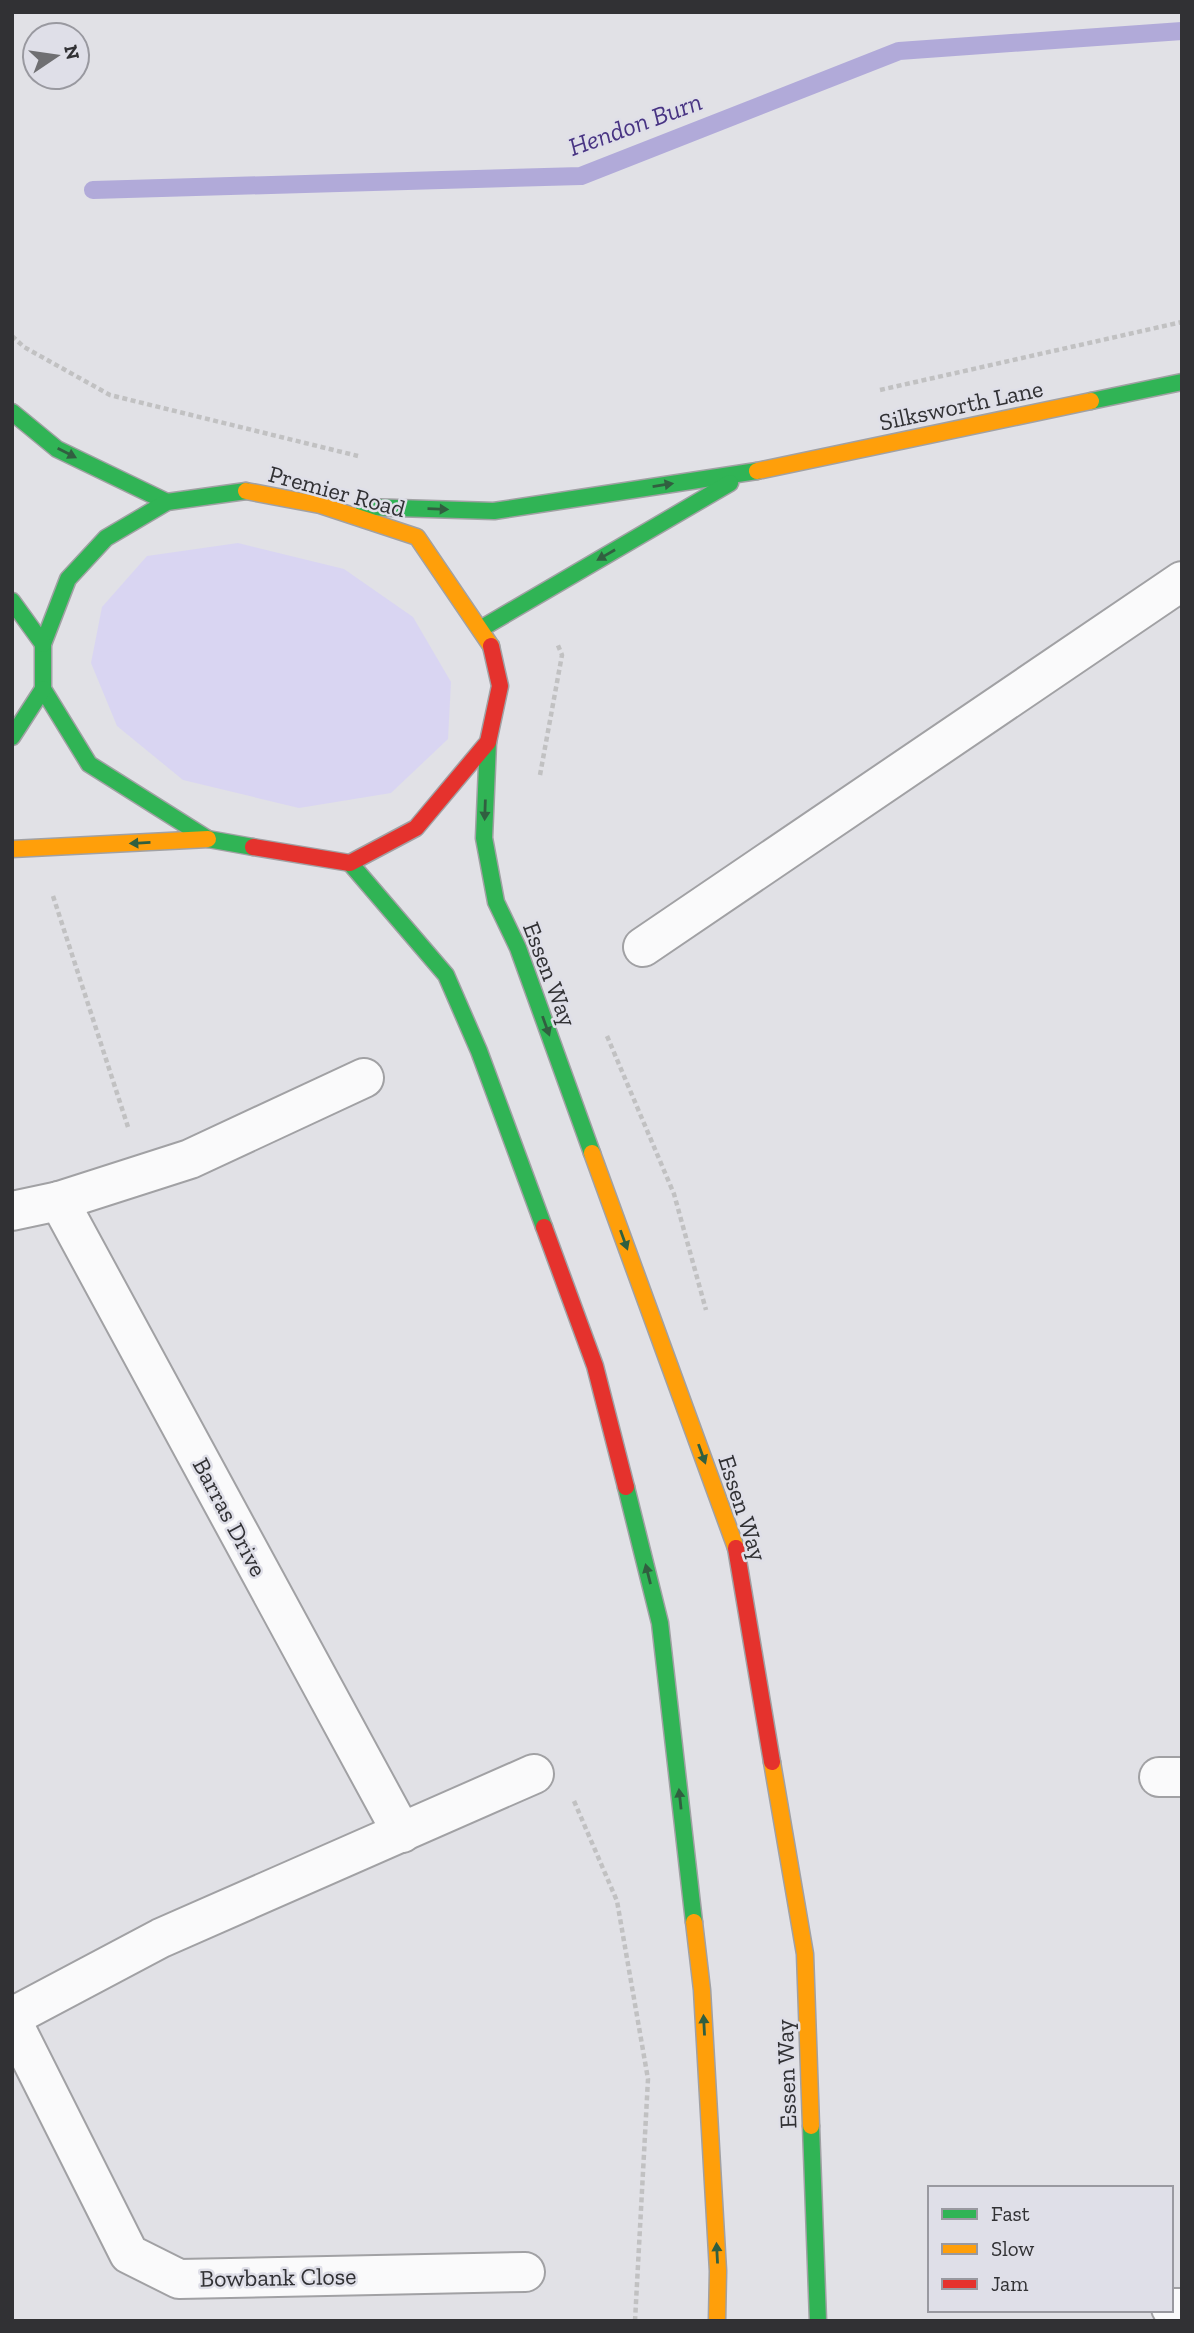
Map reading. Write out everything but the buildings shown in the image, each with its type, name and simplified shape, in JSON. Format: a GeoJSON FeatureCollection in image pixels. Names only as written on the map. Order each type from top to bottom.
{"type":"FeatureCollection","features":[{"type":"Feature","properties":{"kind":"main road","name":"Silksworth Lane"},"geometry":{"type":"LineString","coordinates":[[320,505],[494,512],[750,472],[1182,382]]}},
{"type":"Feature","properties":{"kind":"main road"},"geometry":{"type":"LineString","coordinates":[[12,412],[57,449],[167,502]]}},
{"type":"Feature","properties":{"kind":"main road","name":"Silksworth Lane"},"geometry":{"type":"LineString","coordinates":[[482,628],[750,472]]}},
{"type":"Feature","properties":{"kind":"main road","name":"Premier Road"},"geometry":{"type":"LineString","coordinates":[[43,689],[43,644],[68,579],[106,538],[167,502],[246,491],[320,505],[417,537],[482,628],[494,650],[500,686],[488,742],[416,828],[350,863]]}},
{"type":"Feature","properties":{"kind":"main road"},"geometry":{"type":"LineString","coordinates":[[12,601],[43,644]]}},
{"type":"Feature","properties":{"kind":"main road"},"geometry":{"type":"LineString","coordinates":[[12,737],[43,689],[89,764],[208,839]]}},
{"type":"Feature","properties":{"kind":"main road","name":"Essen Way"},"geometry":{"type":"LineString","coordinates":[[488,742],[484,838],[496,902],[518,948],[736,1549],[805,1954],[818,2321]]}},
{"type":"Feature","properties":{"kind":"main road"},"geometry":{"type":"LineString","coordinates":[[12,849],[208,839],[350,863],[446,975],[523,1164],[595,1366],[660,1623],[702,1990],[718,2271],[717,2321]]}},
{"type":"Feature","properties":{"kind":"street"},"geometry":{"type":"LineString","coordinates":[[643,947],[1182,581]]}},
{"type":"Feature","properties":{"kind":"street"},"geometry":{"type":"LineString","coordinates":[[12,1211],[59,1201],[190,1159],[364,1078]]}},
{"type":"Feature","properties":{"kind":"street","name":"Barras Drive"},"geometry":{"type":"LineString","coordinates":[[59,1201],[402,1833]]}},
{"type":"Feature","properties":{"kind":"street"},"geometry":{"type":"LineString","coordinates":[[12,2019],[161,1938],[534,1774]]}},
{"type":"Feature","properties":{"kind":"street","name":"Bowbank Close"},"geometry":{"type":"LineString","coordinates":[[12,2019],[129,2254],[179,2279],[525,2272]]}},
{"type":"Feature","properties":{"kind":"path"},"geometry":{"type":"LineString","coordinates":[[12,336],[24,347],[110,395],[360,456]]}},
{"type":"Feature","properties":{"kind":"path"},"geometry":{"type":"LineString","coordinates":[[52,891],[144,1174]]}},
{"type":"Feature","properties":{"kind":"path"},"geometry":{"type":"LineString","coordinates":[[534,1774],[568,1786],[617,1901],[648,2078],[635,2321]]}},
{"type":"Feature","properties":{"kind":"shaded area"},"geometry":{"type":"Polygon","coordinates":[[[238,543],[344,569],[413,617],[451,682],[448,739],[391,793],[299,808],[183,780],[117,726],[91,663],[102,607],[147,556],[238,543]]]}},
{"type":"Feature","properties":{"kind":"waterway","name":"Hendon Burn"},"geometry":{"type":"LineString","coordinates":[[93,190],[581,176],[899,51],[1182,31]]}},
{"type":"Feature","properties":{"kind":"traffic: fast"},"geometry":{"type":"LineString","coordinates":[[1091,401],[1182,382]]}},
{"type":"Feature","properties":{"kind":"traffic: fast"},"geometry":{"type":"LineString","coordinates":[[12,412],[57,449],[167,502]]}},
{"type":"Feature","properties":{"kind":"traffic: fast"},"geometry":{"type":"LineString","coordinates":[[364,507],[494,511],[757,471]]}},
{"type":"Feature","properties":{"kind":"traffic: fast"},"geometry":{"type":"LineString","coordinates":[[482,628],[730,483]]}},
{"type":"Feature","properties":{"kind":"traffic: fast"},"geometry":{"type":"LineString","coordinates":[[246,491],[167,502],[106,538],[68,579],[43,644],[43,689],[89,764],[208,839],[253,847]]}},
{"type":"Feature","properties":{"kind":"traffic: fast"},"geometry":{"type":"LineString","coordinates":[[12,601],[43,644]]}},
{"type":"Feature","properties":{"kind":"traffic: fast"},"geometry":{"type":"LineString","coordinates":[[12,737],[43,689]]}},
{"type":"Feature","properties":{"kind":"traffic: fast"},"geometry":{"type":"LineString","coordinates":[[488,742],[484,838],[496,902],[518,948],[592,1153]]}},
{"type":"Feature","properties":{"kind":"traffic: fast"},"geometry":{"type":"LineString","coordinates":[[350,863],[446,975],[479,1051],[544,1227]]}},
{"type":"Feature","properties":{"kind":"traffic: fast"},"geometry":{"type":"LineString","coordinates":[[626,1487],[660,1623],[694,1922]]}},
{"type":"Feature","properties":{"kind":"traffic: fast"},"geometry":{"type":"LineString","coordinates":[[811,2126],[818,2321]]}},
{"type":"Feature","properties":{"kind":"traffic: slow"},"geometry":{"type":"LineString","coordinates":[[757,471],[1091,401]]}},
{"type":"Feature","properties":{"kind":"traffic: slow"},"geometry":{"type":"LineString","coordinates":[[246,491],[320,505],[417,537],[491,646]]}},
{"type":"Feature","properties":{"kind":"traffic: slow"},"geometry":{"type":"LineString","coordinates":[[12,849],[208,839]]}},
{"type":"Feature","properties":{"kind":"traffic: slow"},"geometry":{"type":"LineString","coordinates":[[592,1153],[736,1548]]}},
{"type":"Feature","properties":{"kind":"traffic: slow"},"geometry":{"type":"LineString","coordinates":[[772,1762],[805,1954],[811,2126]]}},
{"type":"Feature","properties":{"kind":"traffic: slow"},"geometry":{"type":"LineString","coordinates":[[694,1922],[702,1990],[718,2271],[717,2321]]}},
{"type":"Feature","properties":{"kind":"traffic: jam"},"geometry":{"type":"LineString","coordinates":[[253,847],[350,863],[416,828],[488,742],[500,686],[491,646]]}},
{"type":"Feature","properties":{"kind":"traffic: jam"},"geometry":{"type":"LineString","coordinates":[[544,1227],[595,1366],[626,1487]]}},
{"type":"Feature","properties":{"kind":"traffic: jam"},"geometry":{"type":"LineString","coordinates":[[736,1548],[772,1762]]}}]}
